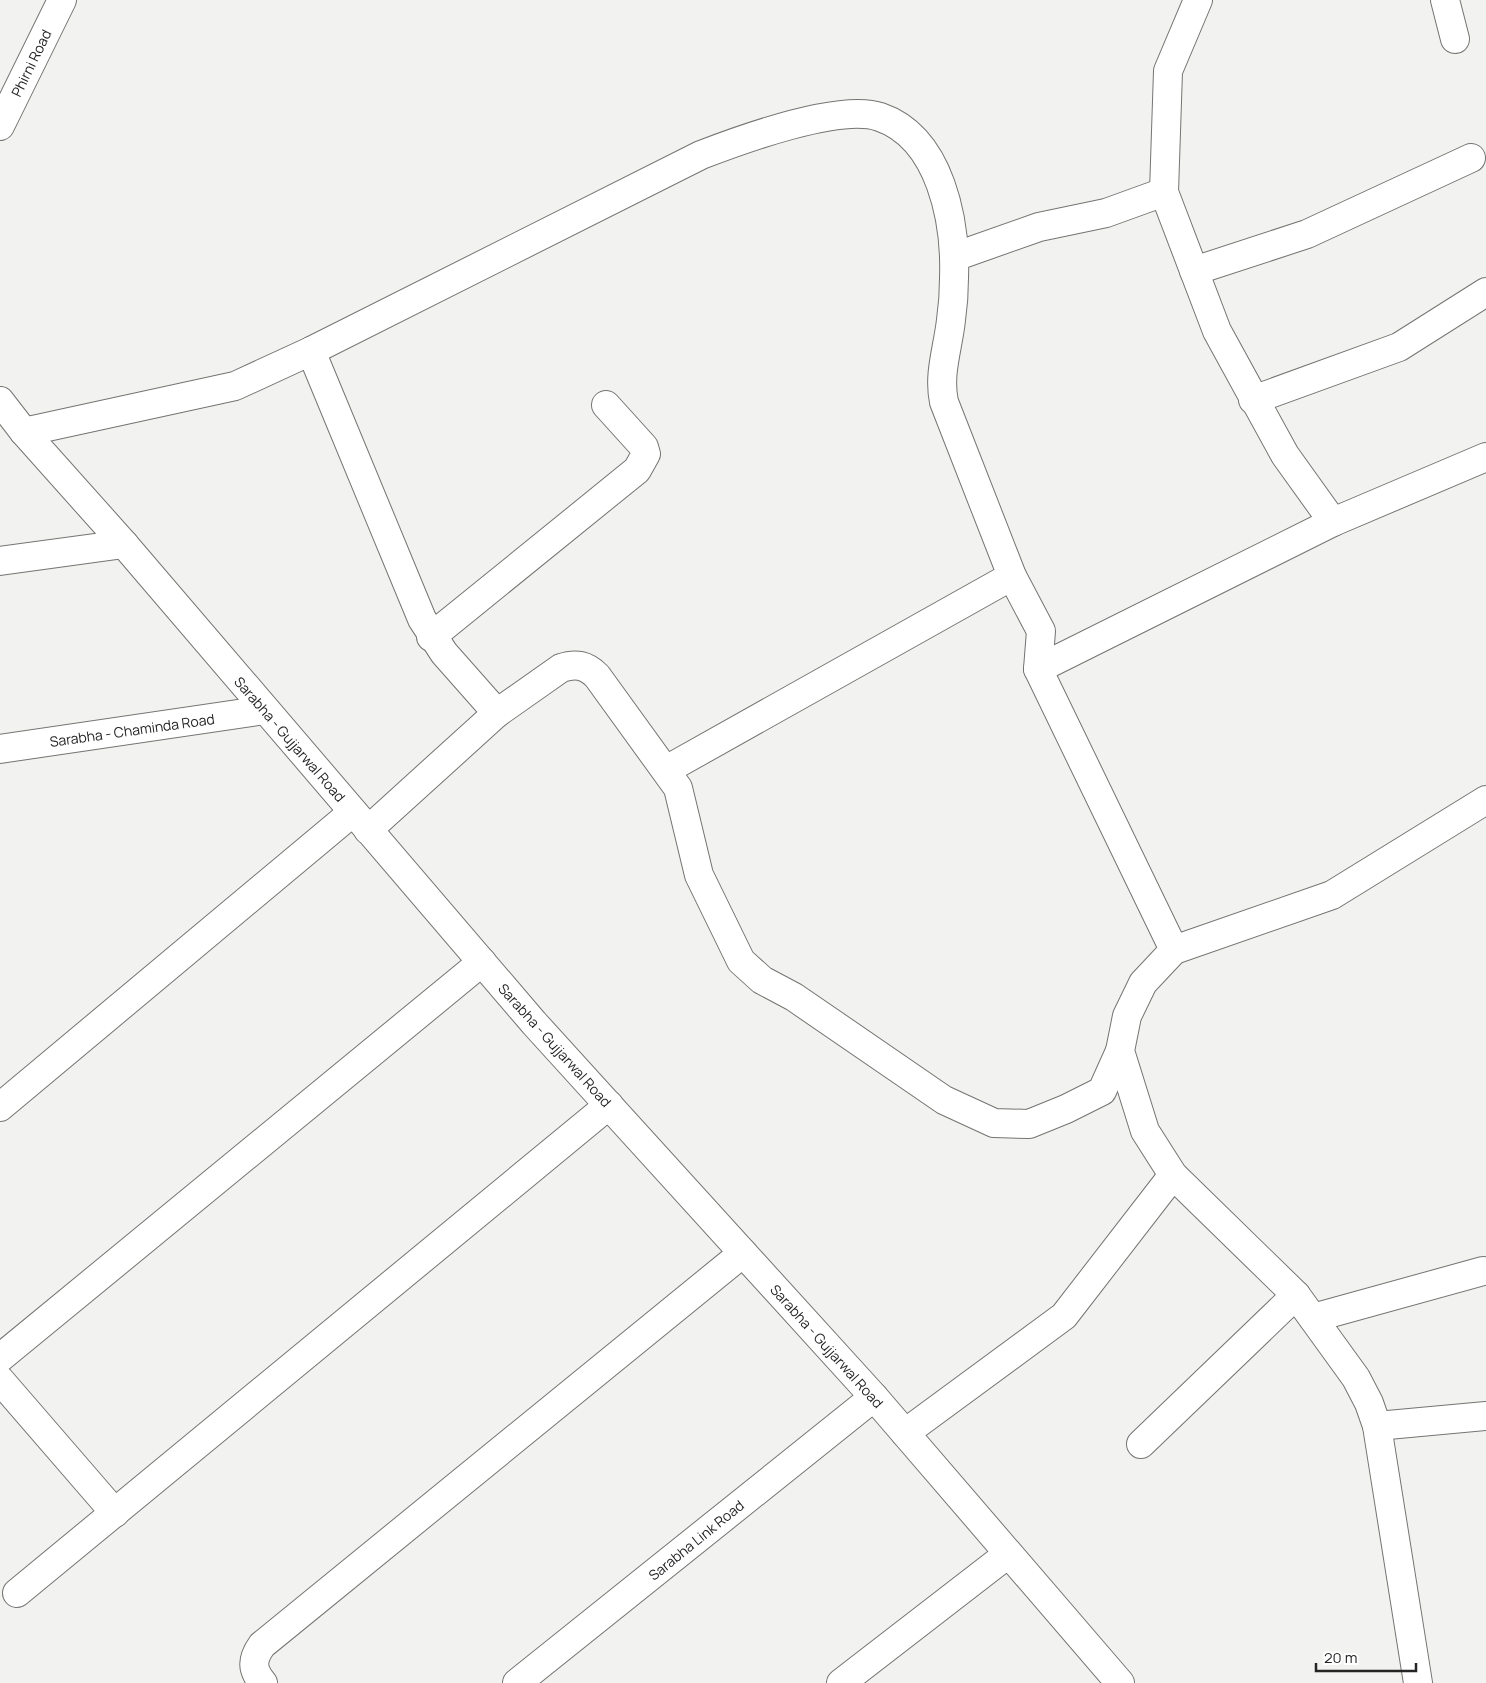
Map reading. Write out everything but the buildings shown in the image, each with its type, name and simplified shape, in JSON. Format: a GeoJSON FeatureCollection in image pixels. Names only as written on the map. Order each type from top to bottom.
{"type":"FeatureCollection","features":[{"type":"Feature","properties":{"kind":"street","name":"Phirni Road"},"geometry":{"type":"LineString","coordinates":[[0,126],[62,0]]}},
{"type":"Feature","properties":{"kind":"street"},"geometry":{"type":"LineString","coordinates":[[1198,0],[1168,71],[1164,192],[1216,331],[1285,455],[1333,522]]}},
{"type":"Feature","properties":{"kind":"street"},"geometry":{"type":"LineString","coordinates":[[1445,0],[1455,39]]}},
{"type":"Feature","properties":{"kind":"street"},"geometry":{"type":"LineString","coordinates":[[24,432],[235,386],[311,351],[701,156],[747,136],[804,122],[851,114],[879,116],[901,128],[922,148],[937,172],[948,214],[954,257],[952,319],[940,385],[944,402],[1012,576],[1041,631],[1038,669],[1174,950]]}},
{"type":"Feature","properties":{"kind":"street"},"geometry":{"type":"LineString","coordinates":[[1194,271],[1307,234],[1470,158]]}},
{"type":"Feature","properties":{"kind":"street"},"geometry":{"type":"LineString","coordinates":[[954,257],[1039,227],[1106,213],[1164,192]]}},
{"type":"Feature","properties":{"kind":"street"},"geometry":{"type":"LineString","coordinates":[[1253,400],[1399,347],[1486,292]]}},
{"type":"Feature","properties":{"kind":"street"},"geometry":{"type":"LineString","coordinates":[[311,351],[431,637],[497,713]]}},
{"type":"Feature","properties":{"kind":"street","name":"Sarabha - Gujjarwal Road"},"geometry":{"type":"LineString","coordinates":[[0,400],[24,432],[124,544],[482,962],[609,1106],[874,1397],[1120,1683]]}},
{"type":"Feature","properties":{"kind":"street"},"geometry":{"type":"LineString","coordinates":[[431,637],[637,470],[646,454],[644,447],[606,405]]}},
{"type":"Feature","properties":{"kind":"street"},"geometry":{"type":"LineString","coordinates":[[1038,669],[1333,522],[1486,457]]}},
{"type":"Feature","properties":{"kind":"street"},"geometry":{"type":"LineString","coordinates":[[0,561],[124,544]]}},
{"type":"Feature","properties":{"kind":"street"},"geometry":{"type":"LineString","coordinates":[[666,770],[1012,576]]}},
{"type":"Feature","properties":{"kind":"street"},"geometry":{"type":"LineString","coordinates":[[0,1107],[497,713],[561,668],[570,665],[580,665],[590,669],[597,676],[678,788],[699,875],[741,961],[762,980],[794,998],[944,1100],[994,1123],[1029,1124],[1066,1109],[1102,1091],[1120,1051],[1127,1016],[1143,983],[1174,950],[1332,895],[1486,800]]}},
{"type":"Feature","properties":{"kind":"street","name":"Sarabha - Chaminda Road"},"geometry":{"type":"LineString","coordinates":[[0,749],[265,710]]}},
{"type":"Feature","properties":{"kind":"street"},"geometry":{"type":"LineString","coordinates":[[0,1358],[482,962]]}},
{"type":"Feature","properties":{"kind":"street"},"geometry":{"type":"LineString","coordinates":[[1120,1051],[1146,1131],[1173,1176],[1296,1295],[1356,1378],[1370,1403],[1377,1426],[1418,1683]]}},
{"type":"Feature","properties":{"kind":"street"},"geometry":{"type":"LineString","coordinates":[[18,1593],[609,1106]]}},
{"type":"Feature","properties":{"kind":"street"},"geometry":{"type":"LineString","coordinates":[[905,1433],[1064,1316],[1173,1176]]}},
{"type":"Feature","properties":{"kind":"street"},"geometry":{"type":"LineString","coordinates":[[263,1683],[254,1670],[254,1661],[262,1645],[743,1253]]}},
{"type":"Feature","properties":{"kind":"street"},"geometry":{"type":"LineString","coordinates":[[1313,1318],[1483,1271]]}},
{"type":"Feature","properties":{"kind":"street"},"geometry":{"type":"LineString","coordinates":[[1141,1444],[1296,1295]]}},
{"type":"Feature","properties":{"kind":"street"},"geometry":{"type":"LineString","coordinates":[[0,1380],[115,1513]]}},
{"type":"Feature","properties":{"kind":"street","name":"Sarabha Link Road"},"geometry":{"type":"LineString","coordinates":[[517,1683],[874,1397]]}},
{"type":"Feature","properties":{"kind":"street"},"geometry":{"type":"LineString","coordinates":[[1377,1426],[1486,1416]]}},
{"type":"Feature","properties":{"kind":"street"},"geometry":{"type":"LineString","coordinates":[[841,1683],[1008,1554]]}}]}
